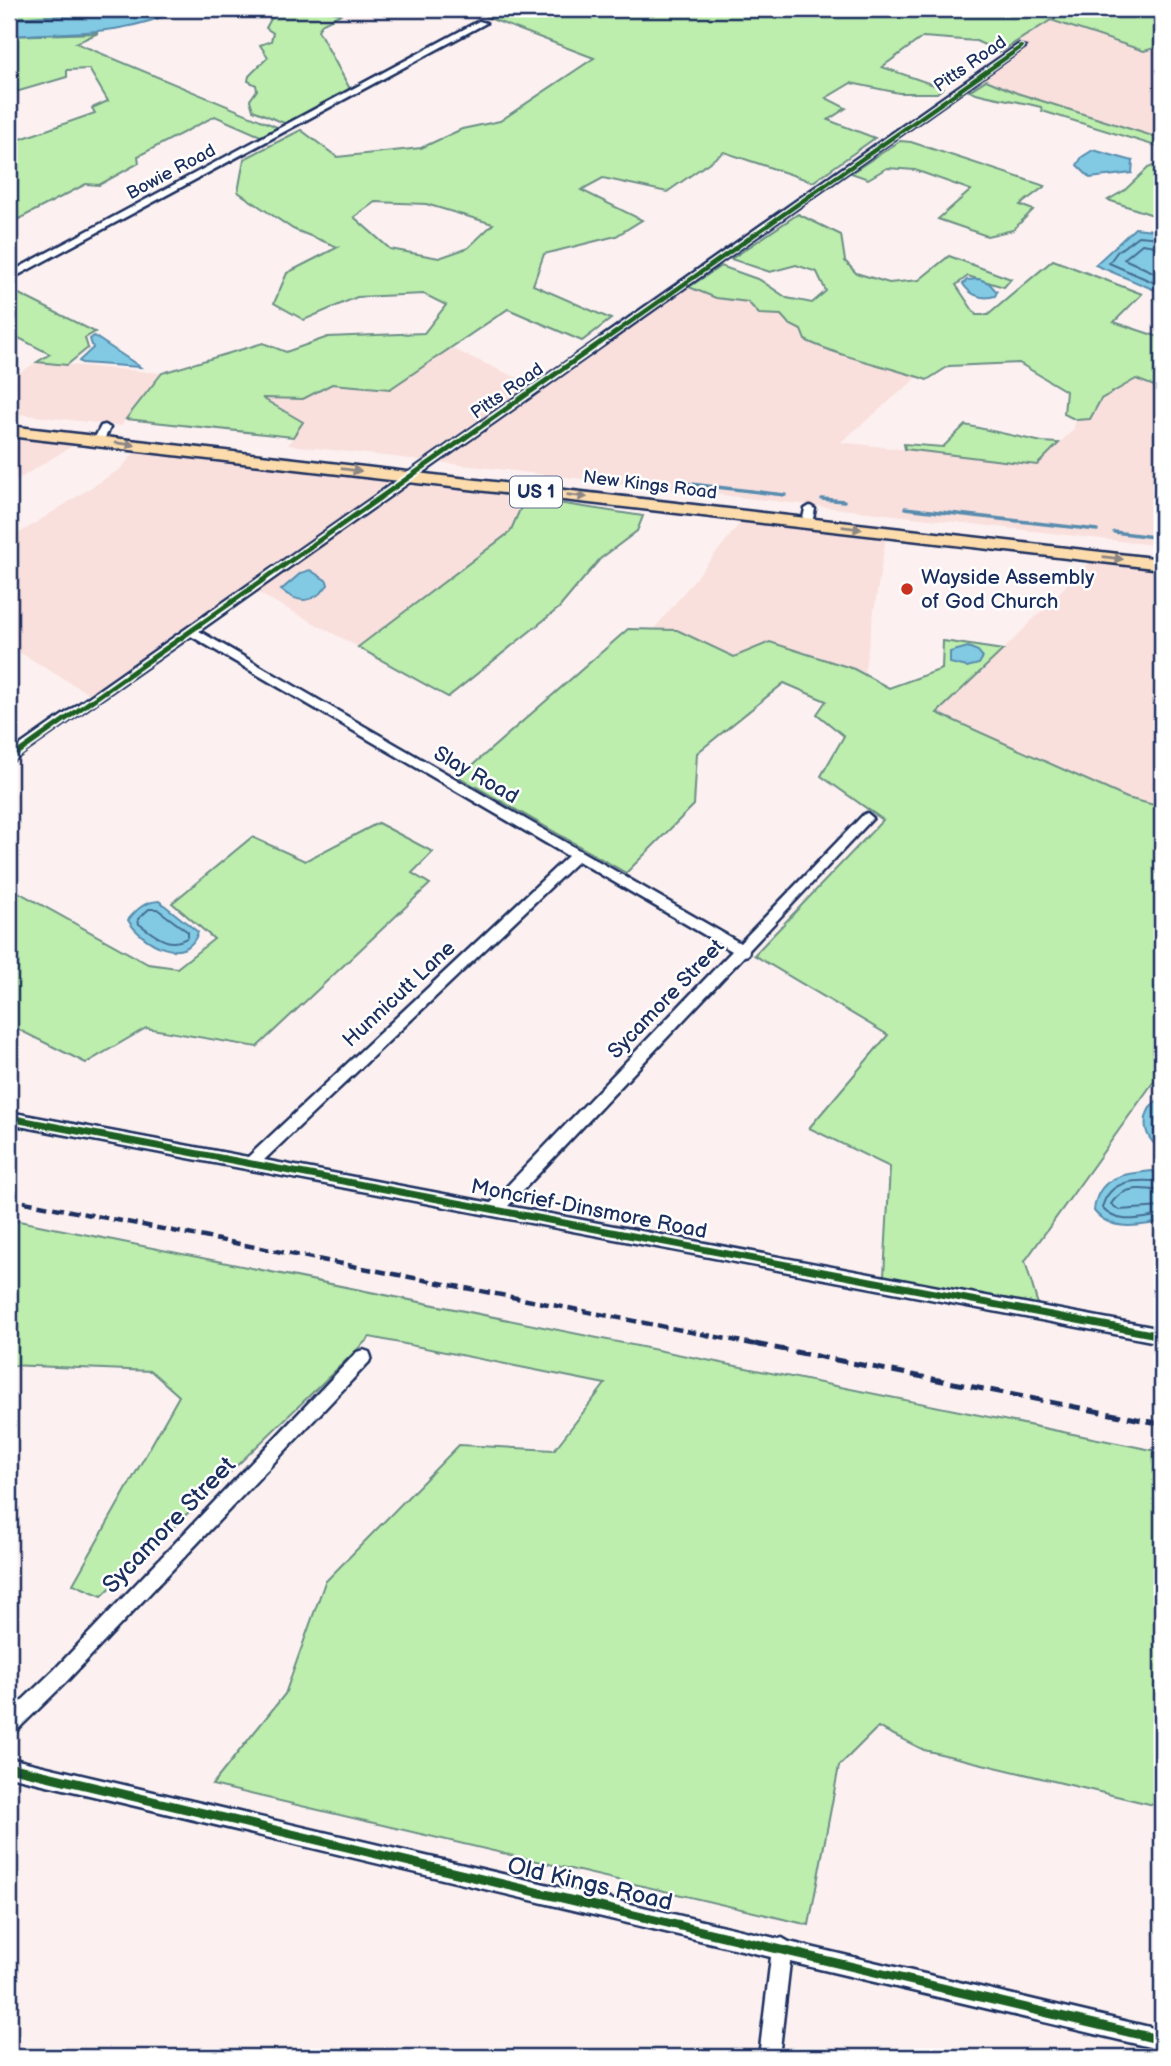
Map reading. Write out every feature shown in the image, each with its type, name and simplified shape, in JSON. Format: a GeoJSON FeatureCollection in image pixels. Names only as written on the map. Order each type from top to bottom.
{"type":"FeatureCollection","features":[{"type":"Feature","properties":{"kind":"highway","name":"New Kings Road"},"geometry":{"type":"LineString","coordinates":[[9,417],[101,435],[411,477],[1162,549]]}},
{"type":"Feature","properties":{"kind":"highway","name":"New Kings Road"},"geometry":{"type":"LineString","coordinates":[[9,430],[101,435],[428,465],[1162,564]]}},
{"type":"Feature","properties":{"kind":"street","name":"Bowie Road"},"geometry":{"type":"LineString","coordinates":[[9,277],[482,23]]}},
{"type":"Feature","properties":{"kind":"street","name":"Pitts Road"},"geometry":{"type":"LineString","coordinates":[[9,759],[1021,47]]}},
{"type":"Feature","properties":{"kind":"street","name":"Slay Road"},"geometry":{"type":"LineString","coordinates":[[191,631],[743,951]]}},
{"type":"Feature","properties":{"kind":"street","name":"Sycamore Street"},"geometry":{"type":"LineString","coordinates":[[495,1209],[867,818]]}},
{"type":"Feature","properties":{"kind":"street","name":"Hunnicutt Lane"},"geometry":{"type":"LineString","coordinates":[[250,1164],[577,855]]}},
{"type":"Feature","properties":{"kind":"street","name":"Moncrief-Dinsmore Road"},"geometry":{"type":"LineString","coordinates":[[9,1118],[1162,1336]]}},
{"type":"Feature","properties":{"kind":"street","name":"Sycamore Street"},"geometry":{"type":"LineString","coordinates":[[9,1726],[60,1676],[363,1357]]}},
{"type":"Feature","properties":{"kind":"street","name":"Old Kings Road"},"geometry":{"type":"LineString","coordinates":[[9,1767],[1162,2040]]}},
{"type":"Feature","properties":{"kind":"street"},"geometry":{"type":"LineString","coordinates":[[769,2057],[782,1948]]}},
{"type":"Feature","properties":{"kind":"shaded area"},"geometry":{"type":"Polygon","coordinates":[[[1051,20],[1144,51],[1162,46],[1162,139],[1017,93],[982,79],[1012,58],[1000,52],[1051,20]]]}},
{"type":"Feature","properties":{"kind":"shaded area"},"geometry":{"type":"Polygon","coordinates":[[[680,284],[716,298],[749,302],[759,314],[781,315],[789,324],[801,330],[918,377],[841,442],[1037,465],[1073,430],[1076,420],[1090,419],[1101,399],[1136,379],[1162,389],[1162,546],[288,445],[303,422],[260,398],[303,399],[332,384],[390,389],[451,348],[535,386],[680,284]]]}},
{"type":"Feature","properties":{"kind":"shaded area"},"geometry":{"type":"Polygon","coordinates":[[[37,362],[162,373],[121,426],[9,413],[9,379],[37,362]]]}},
{"type":"Feature","properties":{"kind":"shaded area"},"geometry":{"type":"Polygon","coordinates":[[[9,435],[77,443],[9,485],[9,435]]]}},
{"type":"Feature","properties":{"kind":"shaded area"},"geometry":{"type":"Polygon","coordinates":[[[137,450],[525,498],[510,532],[358,647],[247,587],[92,696],[9,646],[9,533],[15,536],[120,469],[137,450]]]}},
{"type":"Feature","properties":{"kind":"shaded area"},"geometry":{"type":"Polygon","coordinates":[[[742,521],[886,537],[864,674],[770,643],[734,657],[677,630],[654,629],[742,521]]]}},
{"type":"Feature","properties":{"kind":"shaded area"},"geometry":{"type":"Polygon","coordinates":[[[1091,560],[1162,568],[1162,807],[1127,798],[936,713],[1003,650],[1091,560]]]}},
{"type":"Feature","properties":{"kind":"green space"},"geometry":{"type":"Polygon","coordinates":[[[9,9],[128,9],[113,13],[9,18],[9,9]]]}},
{"type":"Feature","properties":{"kind":"green space"},"geometry":{"type":"Polygon","coordinates":[[[285,9],[321,9],[341,14],[323,23],[318,30],[350,89],[301,118],[284,123],[253,110],[250,100],[257,90],[256,85],[248,81],[249,76],[268,57],[260,45],[271,41],[273,33],[266,28],[272,17],[285,9]]]}},
{"type":"Feature","properties":{"kind":"green space"},"geometry":{"type":"Polygon","coordinates":[[[498,9],[1162,9],[1162,46],[1144,51],[1051,20],[1000,52],[976,41],[923,37],[882,67],[943,88],[937,93],[899,93],[851,83],[826,98],[846,108],[828,120],[875,138],[813,182],[724,152],[667,192],[603,178],[581,190],[642,220],[616,236],[544,254],[533,285],[611,319],[582,341],[508,309],[390,389],[332,384],[303,399],[262,398],[303,422],[293,437],[126,419],[162,373],[263,343],[286,352],[328,337],[424,333],[446,305],[424,294],[357,297],[304,320],[274,303],[287,273],[338,247],[293,229],[238,192],[244,159],[301,130],[337,157],[421,148],[462,129],[500,121],[594,58],[486,17],[498,9]],[[375,202],[354,217],[390,249],[439,258],[468,248],[493,224],[426,204],[375,202]]]}},
{"type":"Feature","properties":{"kind":"green space"},"geometry":{"type":"Polygon","coordinates":[[[98,33],[76,43],[282,129],[265,138],[215,116],[138,156],[139,163],[99,185],[86,184],[9,224],[9,139],[18,140],[95,113],[92,108],[108,101],[89,69],[67,70],[67,77],[9,94],[9,36],[98,33]]]}},
{"type":"Feature","properties":{"kind":"green space"},"geometry":{"type":"Polygon","coordinates":[[[986,80],[1017,93],[1162,139],[1162,148],[1042,111],[1041,107],[969,91],[986,80]]]}},
{"type":"Feature","properties":{"kind":"green space"},"geometry":{"type":"Polygon","coordinates":[[[900,141],[911,142],[1045,186],[1020,205],[1033,210],[1013,230],[987,236],[938,219],[971,190],[915,170],[887,168],[868,179],[851,173],[900,141]]]}},
{"type":"Feature","properties":{"kind":"green space"},"geometry":{"type":"Polygon","coordinates":[[[1162,162],[1162,218],[1108,200],[1125,190],[1148,168],[1162,162]]]}},
{"type":"Feature","properties":{"kind":"green space"},"geometry":{"type":"Polygon","coordinates":[[[798,214],[841,235],[845,261],[856,273],[889,283],[919,280],[949,256],[1011,279],[1004,287],[968,276],[956,285],[976,315],[988,315],[1053,260],[1142,294],[1114,322],[1162,338],[1162,389],[1136,379],[1101,399],[1090,419],[1076,420],[1064,414],[1066,391],[1019,363],[949,366],[927,380],[850,357],[805,340],[801,330],[789,324],[781,315],[759,314],[748,302],[716,298],[689,287],[721,266],[760,280],[787,298],[812,303],[826,291],[817,272],[796,265],[770,272],[731,259],[798,214]]]}},
{"type":"Feature","properties":{"kind":"green space"},"geometry":{"type":"Polygon","coordinates":[[[9,289],[95,332],[85,338],[88,348],[67,365],[37,362],[50,354],[9,333],[9,289]]]}},
{"type":"Feature","properties":{"kind":"green space"},"geometry":{"type":"Polygon","coordinates":[[[965,425],[1042,442],[1059,443],[1037,465],[905,449],[904,444],[943,447],[965,425]]]}},
{"type":"Feature","properties":{"kind":"green space"},"geometry":{"type":"Polygon","coordinates":[[[525,498],[643,516],[637,531],[600,559],[559,608],[448,697],[358,647],[510,532],[525,498]]]}},
{"type":"Feature","properties":{"kind":"green space"},"geometry":{"type":"Polygon","coordinates":[[[628,629],[677,630],[734,657],[770,642],[854,669],[889,688],[942,669],[943,641],[1003,650],[937,713],[1127,798],[1162,807],[1162,1070],[1025,1261],[1038,1305],[884,1276],[890,1167],[809,1128],[888,1035],[754,955],[883,820],[821,776],[844,736],[817,714],[826,701],[784,683],[697,753],[694,805],[626,873],[459,777],[628,629]]]}},
{"type":"Feature","properties":{"kind":"green space"},"geometry":{"type":"Polygon","coordinates":[[[378,823],[433,852],[412,873],[430,884],[257,1047],[146,1028],[86,1063],[9,1025],[9,887],[148,964],[177,968],[214,939],[172,903],[252,837],[305,861],[378,823]]]}},
{"type":"Feature","properties":{"kind":"green space"},"geometry":{"type":"Polygon","coordinates":[[[9,1219],[1162,1452],[1162,1807],[924,1750],[878,1727],[839,1766],[809,1925],[212,1785],[285,1694],[325,1582],[459,1445],[554,1450],[605,1384],[370,1337],[102,1596],[73,1584],[179,1396],[151,1371],[9,1365],[9,1219]]]}},
{"type":"Feature","properties":{"kind":"water"},"geometry":{"type":"Polygon","coordinates":[[[128,9],[180,9],[159,18],[117,29],[9,36],[9,18],[113,13],[128,9]]]}},
{"type":"Feature","properties":{"kind":"water"},"geometry":{"type":"Polygon","coordinates":[[[1093,150],[1133,161],[1132,173],[1090,178],[1077,165],[1082,157],[1093,150]]]}},
{"type":"Feature","properties":{"kind":"water"},"geometry":{"type":"Polygon","coordinates":[[[1135,228],[1162,231],[1162,293],[1095,265],[1135,228]]]}},
{"type":"Feature","properties":{"kind":"water"},"geometry":{"type":"Polygon","coordinates":[[[979,279],[989,283],[997,292],[995,296],[977,296],[963,284],[967,280],[979,279]]]}},
{"type":"Feature","properties":{"kind":"water"},"geometry":{"type":"Polygon","coordinates":[[[94,336],[140,367],[79,361],[93,348],[90,339],[94,336]]]}},
{"type":"Feature","properties":{"kind":"water"},"geometry":{"type":"Polygon","coordinates":[[[310,570],[327,581],[328,585],[317,596],[300,600],[281,590],[301,573],[310,570]]]}},
{"type":"Feature","properties":{"kind":"water"},"geometry":{"type":"Polygon","coordinates":[[[968,647],[978,651],[983,657],[979,664],[967,667],[950,663],[950,652],[968,647]]]}},
{"type":"Feature","properties":{"kind":"water"},"geometry":{"type":"Polygon","coordinates":[[[159,901],[198,932],[192,943],[184,949],[174,950],[153,943],[134,929],[128,920],[141,907],[159,901]]]}},
{"type":"Feature","properties":{"kind":"water"},"geometry":{"type":"Polygon","coordinates":[[[1162,1098],[1162,1149],[1150,1138],[1146,1123],[1150,1109],[1162,1098]]]}},
{"type":"Feature","properties":{"kind":"water"},"geometry":{"type":"Polygon","coordinates":[[[1152,1171],[1162,1176],[1162,1222],[1135,1226],[1117,1225],[1101,1218],[1094,1211],[1100,1190],[1106,1184],[1122,1176],[1152,1171]]]}},
{"type":"Feature","properties":{"kind":"waterway"},"geometry":{"type":"LineString","coordinates":[[682,483],[785,495]]}},
{"type":"Feature","properties":{"kind":"waterway"},"geometry":{"type":"LineString","coordinates":[[822,499],[844,501]]}},
{"type":"Feature","properties":{"kind":"waterway"},"geometry":{"type":"LineString","coordinates":[[905,508],[1097,530]]}},
{"type":"Feature","properties":{"kind":"waterway"},"geometry":{"type":"LineString","coordinates":[[1114,532],[1162,538]]}},
{"type":"Feature","properties":{"kind":"railway"},"geometry":{"type":"LineString","coordinates":[[9,1199],[763,1346]]}},
{"type":"Feature","properties":{"kind":"railway"},"geometry":{"type":"LineString","coordinates":[[755,1344],[1162,1424]]}},
{"type":"Feature","properties":{"kind":"cycle path"},"geometry":{"type":"LineString","coordinates":[[9,759],[1021,47]]}},
{"type":"Feature","properties":{"kind":"cycle path"},"geometry":{"type":"LineString","coordinates":[[9,1118],[1162,1336]]}},
{"type":"Feature","properties":{"kind":"cycle path"},"geometry":{"type":"LineString","coordinates":[[9,1767],[1162,2040]]}},
{"type":"Feature","properties":{"kind":"place","name":"Wayside Assembly of God Church"},"geometry":{"type":"Point","coordinates":[907,589]}}]}
